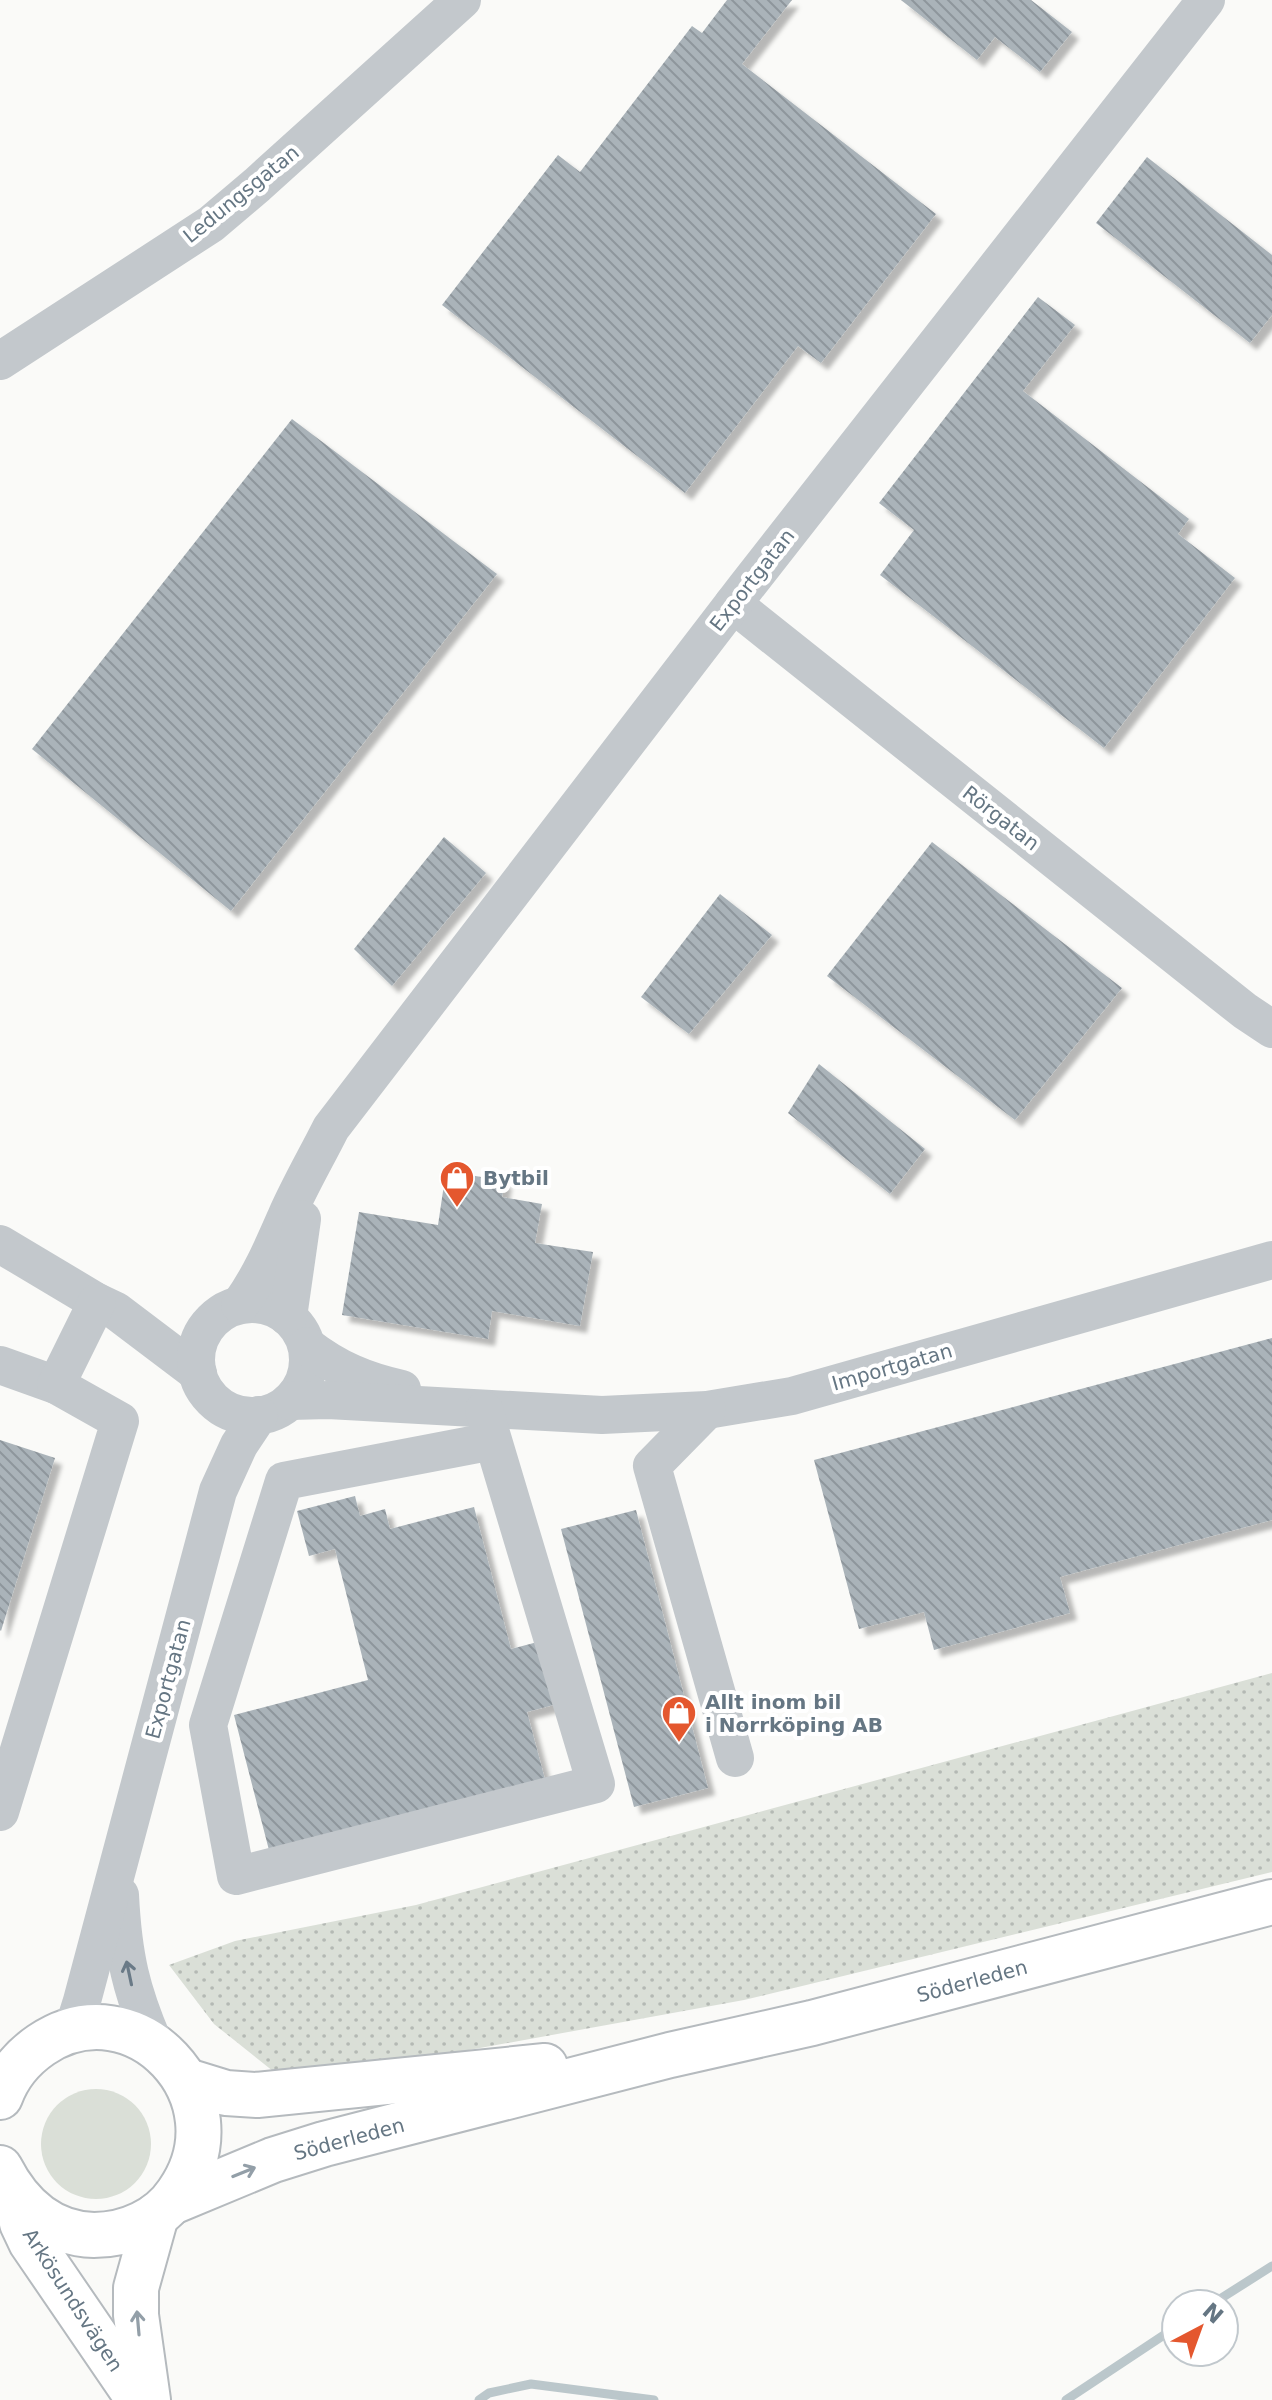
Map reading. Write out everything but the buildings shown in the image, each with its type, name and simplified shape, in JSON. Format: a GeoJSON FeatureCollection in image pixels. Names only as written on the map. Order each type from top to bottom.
{"type":"FeatureCollection","features":[{"type":"Feature","properties":{"kind":"main road","name":"Söderleden"},"geometry":{"type":"LineString","coordinates":[[9,2201],[71,2232],[93,2235],[115,2233],[137,2227],[164,2209],[273,2160],[324,2144],[670,2055],[812,2023],[1272,1902]]}},
{"type":"Feature","properties":{"kind":"main road"},"geometry":{"type":"LineString","coordinates":[[1,2092],[29,2053],[66,2033],[90,2028],[113,2029],[155,2046],[173,2062],[193,2100]]}},
{"type":"Feature","properties":{"kind":"main road","name":"Söderleden"},"geometry":{"type":"LineString","coordinates":[[193,2100],[233,2126],[307,2120],[556,2065],[670,2055]]}},
{"type":"Feature","properties":{"kind":"main road","name":"Arkösundsvägen"},"geometry":{"type":"LineString","coordinates":[[148,2400],[140,2352],[136,2288],[164,2209],[189,2177],[198,2149],[193,2100]]}},
{"type":"Feature","properties":{"kind":"main road","name":"Arkösundsvägen"},"geometry":{"type":"LineString","coordinates":[[9,2201],[139,2400]]}},
{"type":"Feature","properties":{"kind":"street","name":"Ledungsgatan"},"geometry":{"type":"LineString","coordinates":[[0,361],[211,224],[462,0]]}},
{"type":"Feature","properties":{"kind":"street","name":"Exportgatan"},"geometry":{"type":"LineString","coordinates":[[226,1313],[258,1280],[331,1128],[733,604],[1206,0]]}},
{"type":"Feature","properties":{"kind":"street","name":"Rörgatan"},"geometry":{"type":"LineString","coordinates":[[733,604],[1272,1029]]}},
{"type":"Feature","properties":{"kind":"street","name":"Exportgatan"},"geometry":{"type":"LineString","coordinates":[[298,1332],[295,1254],[311,1169]]}},
{"type":"Feature","properties":{"kind":"street"},"geometry":{"type":"LineString","coordinates":[[0,1244],[106,1306],[238,1413],[274,1408],[300,1390],[306,1376],[308,1361],[298,1332],[274,1308],[258,1304],[226,1313],[174,1320],[106,1306]]}},
{"type":"Feature","properties":{"kind":"street","name":"Importgatan"},"geometry":{"type":"LineString","coordinates":[[274,1408],[328,1400],[493,1421],[707,1410],[792,1396],[1272,1260]]}},
{"type":"Feature","properties":{"kind":"street"},"geometry":{"type":"LineString","coordinates":[[56,1385],[106,1306]]}},
{"type":"Feature","properties":{"kind":"street"},"geometry":{"type":"LineString","coordinates":[[208,1388],[199,1345],[226,1313]]}},
{"type":"Feature","properties":{"kind":"street","name":"Importgatan"},"geometry":{"type":"LineString","coordinates":[[298,1332],[331,1364],[367,1382],[493,1421]]}},
{"type":"Feature","properties":{"kind":"street"},"geometry":{"type":"LineString","coordinates":[[0,1365],[56,1385],[120,1421],[0,1812]]}},
{"type":"Feature","properties":{"kind":"street","name":"Exportgatan"},"geometry":{"type":"LineString","coordinates":[[208,1388],[221,1445],[218,1491]]}},
{"type":"Feature","properties":{"kind":"street","name":"Exportgatan"},"geometry":{"type":"LineString","coordinates":[[66,2033],[77,2017],[218,1491],[239,1445],[274,1408]]}},
{"type":"Feature","properties":{"kind":"street"},"geometry":{"type":"LineString","coordinates":[[707,1410],[652,1466],[735,1758]]}},
{"type":"Feature","properties":{"kind":"street"},"geometry":{"type":"LineString","coordinates":[[493,1421],[596,1784],[236,1876],[208,1725],[284,1481],[493,1421]]}},
{"type":"Feature","properties":{"kind":"street","name":"Exportgatan"},"geometry":{"type":"LineString","coordinates":[[119,1867],[128,1970],[136,2003],[155,2046]]}},
{"type":"Feature","properties":{"kind":"shaded area"},"geometry":{"type":"Polygon","coordinates":[[[1272,1673],[1272,1872],[744,2000],[288,2083],[214,2024],[169,1965],[235,1941],[416,1905],[1272,1673]]]}},
{"type":"Feature","properties":{"kind":"shaded area"},"geometry":{"type":"Polygon","coordinates":[[[96,2089],[117,2093],[135,2105],[147,2123],[151,2144],[147,2165],[135,2183],[117,2195],[96,2199],[75,2195],[57,2183],[45,2165],[41,2144],[45,2123],[57,2105],[75,2093],[96,2089]]]}},
{"type":"Feature","properties":{"kind":"waterway"},"geometry":{"type":"LineString","coordinates":[[1237,2288],[1272,2266]]}},
{"type":"Feature","properties":{"kind":"waterway"},"geometry":{"type":"LineString","coordinates":[[1066,2400],[1160,2338]]}},
{"type":"Feature","properties":{"kind":"waterway"},"geometry":{"type":"LineString","coordinates":[[479,2400],[489,2393],[531,2384],[654,2400]]}},
{"type":"Feature","properties":{"kind":"place","name":"Bytbil"},"geometry":{"type":"Point","coordinates":[457,1209]}},
{"type":"Feature","properties":{"kind":"place","name":"Allt inom bil i Norrköping AB"},"geometry":{"type":"Point","coordinates":[679,1744]}}]}
